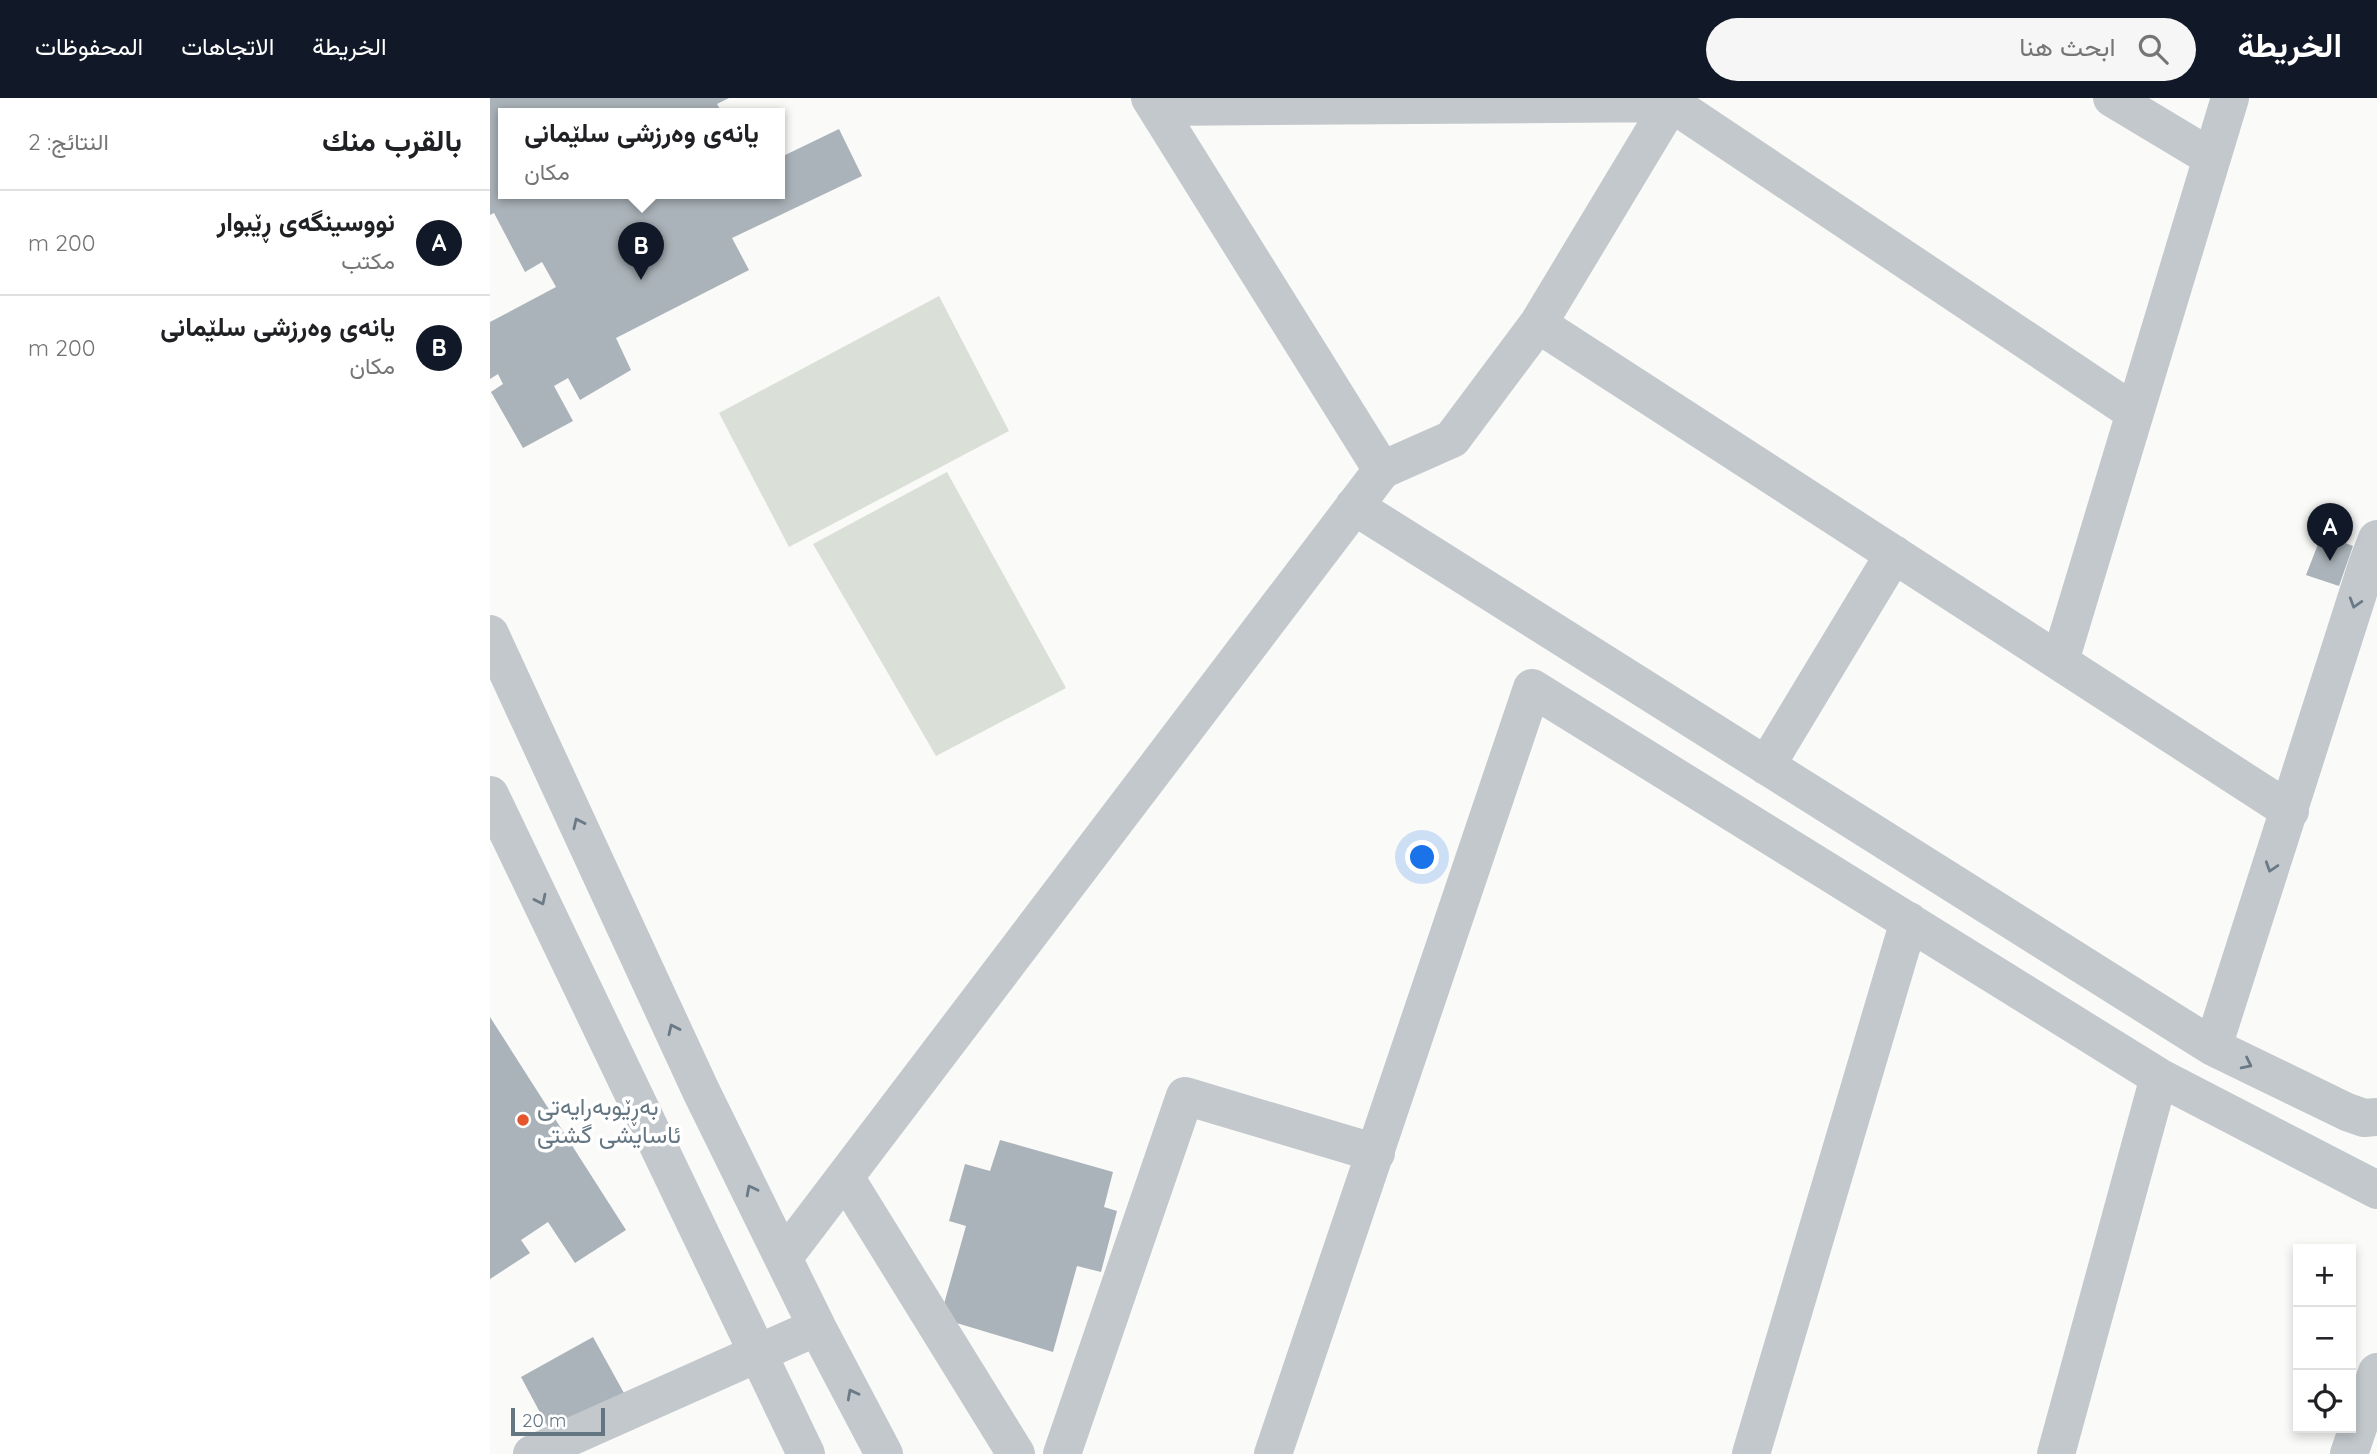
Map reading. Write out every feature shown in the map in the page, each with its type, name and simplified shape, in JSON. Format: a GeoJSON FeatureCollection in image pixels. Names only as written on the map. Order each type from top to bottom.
{"type":"FeatureCollection","features":[{"type":"Feature","properties":{"kind":"street"},"geometry":{"type":"LineString","coordinates":[[2112,98],[2212,158]]}},
{"type":"Feature","properties":{"kind":"street"},"geometry":{"type":"LineString","coordinates":[[2060,661],[2230,98]]}},
{"type":"Feature","properties":{"kind":"street"},"geometry":{"type":"LineString","coordinates":[[1153,103],[1673,100],[2135,414]]}},
{"type":"Feature","properties":{"kind":"street"},"geometry":{"type":"LineString","coordinates":[[784,1257],[1382,470],[1452,439],[1538,324],[1673,100]]}},
{"type":"Feature","properties":{"kind":"street"},"geometry":{"type":"LineString","coordinates":[[1153,103],[1382,470]]}},
{"type":"Feature","properties":{"kind":"street"},"geometry":{"type":"LineString","coordinates":[[1538,324],[2290,811]]}},
{"type":"Feature","properties":{"kind":"street"},"geometry":{"type":"LineString","coordinates":[[1354,506],[2213,1047],[2347,1112],[2364,1118],[2377,1117]]}},
{"type":"Feature","properties":{"kind":"street"},"geometry":{"type":"LineString","coordinates":[[2213,1047],[2377,539]]}},
{"type":"Feature","properties":{"kind":"street"},"geometry":{"type":"LineString","coordinates":[[1766,766],[1894,554]]}},
{"type":"Feature","properties":{"kind":"street"},"geometry":{"type":"LineString","coordinates":[[490,634],[701,1091],[817,1326],[884,1454]]}},
{"type":"Feature","properties":{"kind":"street"},"geometry":{"type":"LineString","coordinates":[[1273,1454],[1532,688],[2159,1077],[2377,1190]]}},
{"type":"Feature","properties":{"kind":"street"},"geometry":{"type":"LineString","coordinates":[[490,794],[806,1454]]}},
{"type":"Feature","properties":{"kind":"street"},"geometry":{"type":"LineString","coordinates":[[1751,1454],[1909,921]]}},
{"type":"Feature","properties":{"kind":"street"},"geometry":{"type":"LineString","coordinates":[[2056,1454],[2159,1077]]}},
{"type":"Feature","properties":{"kind":"street"},"geometry":{"type":"LineString","coordinates":[[1062,1454],[1185,1096],[1376,1153]]}},
{"type":"Feature","properties":{"kind":"street"},"geometry":{"type":"LineString","coordinates":[[845,1177],[1016,1454]]}},
{"type":"Feature","properties":{"kind":"street"},"geometry":{"type":"LineString","coordinates":[[532,1454],[817,1326]]}},
{"type":"Feature","properties":{"kind":"street"},"geometry":{"type":"LineString","coordinates":[[2349,1454],[2377,1373]]}},
{"type":"Feature","properties":{"kind":"shaded area"},"geometry":{"type":"Polygon","coordinates":[[[939,296],[1009,431],[789,547],[719,413],[939,296]]]}},
{"type":"Feature","properties":{"kind":"shaded area"},"geometry":{"type":"Polygon","coordinates":[[[947,472],[1066,688],[936,756],[813,544],[947,472]]]}},
{"type":"Feature","properties":{"kind":"building"},"geometry":{"type":"Polygon","coordinates":[[[490,98],[729,98],[717,104],[719,108],[498,108],[498,199],[785,199],[785,155],[839,129],[862,176],[732,238],[749,270],[616,338],[631,370],[580,400],[568,378],[554,386],[573,421],[523,448],[491,392],[503,384],[498,374],[490,379],[490,322],[556,287],[542,262],[525,272],[494,213],[490,215],[490,98]]]}},
{"type":"Feature","properties":{"kind":"building"},"geometry":{"type":"Polygon","coordinates":[[[2322,534],[2353,546],[2339,586],[2306,575],[2322,534]]]}},
{"type":"Feature","properties":{"kind":"building","name":"بەڕێوبەرایەتی ئاسایشی گشتی"},"geometry":{"type":"Polygon","coordinates":[[[490,1017],[626,1230],[575,1263],[548,1222],[521,1240],[530,1253],[490,1279],[490,1017]]]}},
{"type":"Feature","properties":{"kind":"building"},"geometry":{"type":"Polygon","coordinates":[[[1000,1140],[1113,1172],[1104,1207],[1117,1211],[1101,1272],[1077,1266],[1053,1352],[940,1318],[966,1226],[949,1221],[965,1164],[990,1171],[1000,1140]]]}},
{"type":"Feature","properties":{"kind":"building"},"geometry":{"type":"Polygon","coordinates":[[[593,1337],[624,1393],[551,1433],[521,1377],[593,1337]]]}},
{"type":"Feature","properties":{"kind":"place","name":"یانەی وەرزشی سلێمانی"},"geometry":{"type":"Point","coordinates":[641,280]}},
{"type":"Feature","properties":{"kind":"place","name":"نووسینگه‌ی ڕێبوار"},"geometry":{"type":"Point","coordinates":[2330,561]}},
{"type":"Feature","properties":{"kind":"place","name":"بەڕێوبەرایەتی ئاسایشی گشتی"},"geometry":{"type":"Point","coordinates":[523,1120]}}]}
